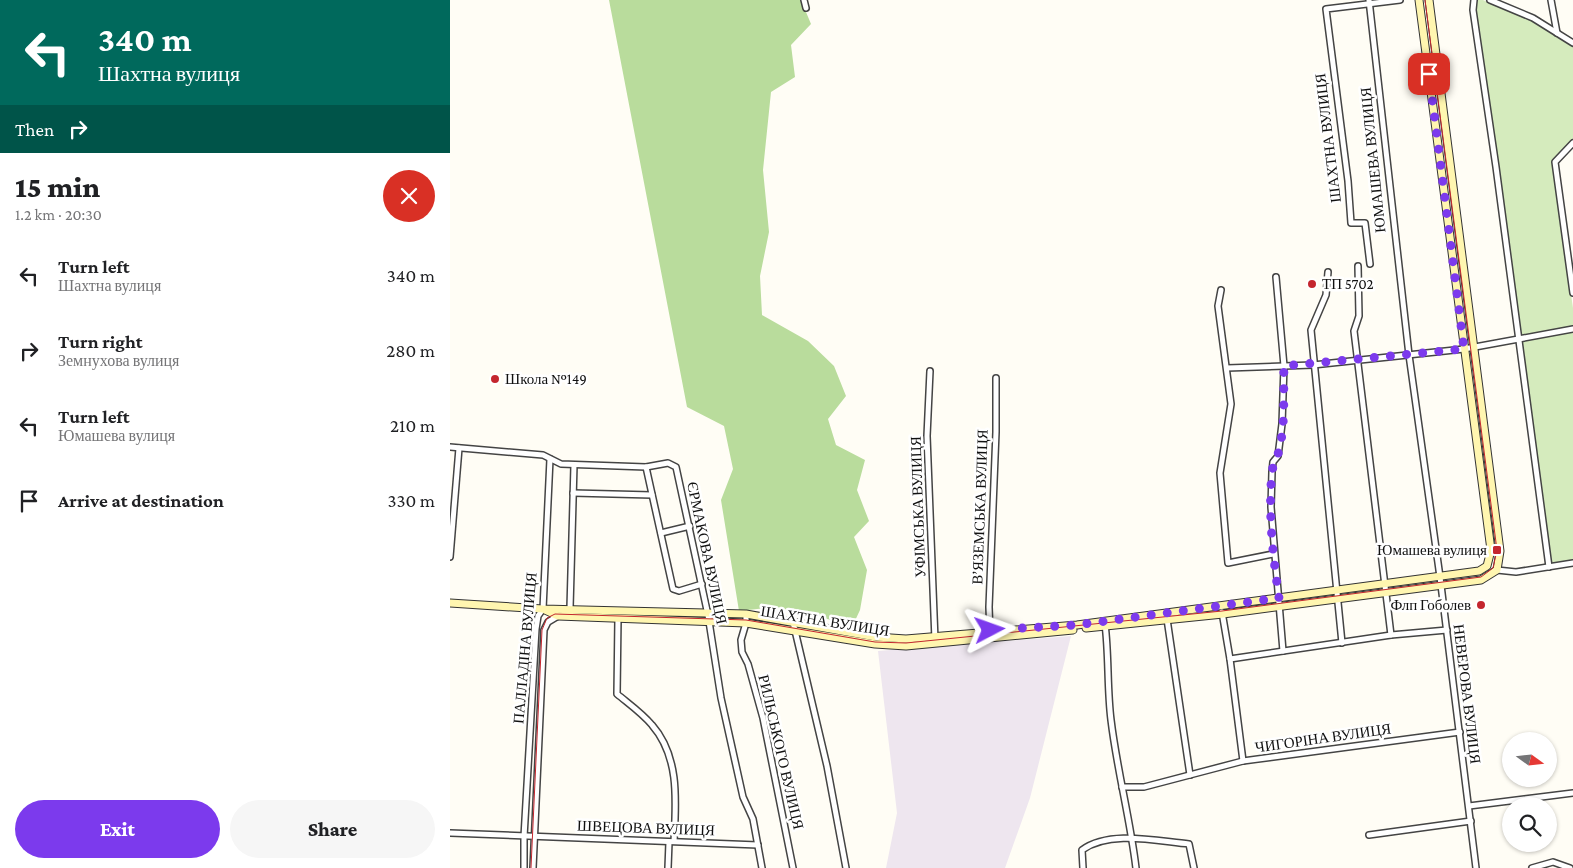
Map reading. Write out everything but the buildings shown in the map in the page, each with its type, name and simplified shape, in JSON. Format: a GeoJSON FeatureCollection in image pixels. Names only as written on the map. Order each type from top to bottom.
{"type":"FeatureCollection","features":[{"type":"Feature","properties":{"kind":"main road"},"geometry":{"type":"LineString","coordinates":[[1419,0],[1464,349]]}},
{"type":"Feature","properties":{"kind":"main road"},"geometry":{"type":"LineString","coordinates":[[1429,0],[1500,551],[1500,561],[1497,570]]}},
{"type":"Feature","properties":{"kind":"main road","name":"ШАХТНА ВУЛИЦЯ"},"geometry":{"type":"LineString","coordinates":[[1105,623],[1167,619],[1279,598],[1479,571],[1487,566],[1491,550],[1464,349]]}},
{"type":"Feature","properties":{"kind":"main road","name":"ШАХТНА ВУЛИЦЯ"},"geometry":{"type":"LineString","coordinates":[[450,603],[543,609],[708,611],[746,614],[876,637],[935,639],[1279,606],[1386,593],[1481,580],[1497,570]]}},
{"type":"Feature","properties":{"kind":"main road","name":"ШАХТНА ВУЛИЦЯ"},"geometry":{"type":"LineString","coordinates":[[543,609],[558,616],[746,623],[875,644],[906,646],[935,639]]}},
{"type":"Feature","properties":{"kind":"street"},"geometry":{"type":"LineString","coordinates":[[804,0],[806,8]]}},
{"type":"Feature","properties":{"kind":"street","name":"ШАХТНА ВУЛИЦЯ"},"geometry":{"type":"LineString","coordinates":[[1370,264],[1365,223],[1351,222],[1347,171],[1326,9],[1369,2],[1400,0]]}},
{"type":"Feature","properties":{"kind":"street"},"geometry":{"type":"LineString","coordinates":[[1474,0],[1473,10],[1496,167],[1549,567]]}},
{"type":"Feature","properties":{"kind":"street"},"geometry":{"type":"LineString","coordinates":[[1490,0],[1534,18],[1573,43]]}},
{"type":"Feature","properties":{"kind":"street"},"geometry":{"type":"LineString","coordinates":[[1551,0],[1557,32]]}},
{"type":"Feature","properties":{"kind":"street","name":"ЮМАШЕВА ВУЛИЦЯ"},"geometry":{"type":"LineString","coordinates":[[1369,2],[1409,355],[1441,585]]}},
{"type":"Feature","properties":{"kind":"street"},"geometry":{"type":"LineString","coordinates":[[1573,143],[1555,162],[1573,293]]}},
{"type":"Feature","properties":{"kind":"street"},"geometry":{"type":"LineString","coordinates":[[1358,266],[1359,316],[1354,332],[1391,635]]}},
{"type":"Feature","properties":{"kind":"street"},"geometry":{"type":"LineString","coordinates":[[1328,272],[1326,295],[1311,330],[1342,643]]}},
{"type":"Feature","properties":{"kind":"street"},"geometry":{"type":"LineString","coordinates":[[1276,277],[1284,366],[1282,424],[1278,456],[1273,462],[1270,507],[1283,651]]}},
{"type":"Feature","properties":{"kind":"street"},"geometry":{"type":"LineString","coordinates":[[1221,290],[1218,306],[1231,404],[1220,473],[1228,563],[1273,554]]}},
{"type":"Feature","properties":{"kind":"street"},"geometry":{"type":"LineString","coordinates":[[1227,368],[1313,365],[1464,349],[1573,329]]}},
{"type":"Feature","properties":{"kind":"street","name":"УФІМСЬКА ВУЛИЦЯ"},"geometry":{"type":"LineString","coordinates":[[930,371],[927,436],[935,639]]}},
{"type":"Feature","properties":{"kind":"street","name":"В’ЯЗЕМСЬКА ВУЛИЦЯ"},"geometry":{"type":"LineString","coordinates":[[990,634],[996,378]]}},
{"type":"Feature","properties":{"kind":"street","name":"ЄРМАКОВА ВУЛИЦЯ"},"geometry":{"type":"LineString","coordinates":[[450,447],[543,455],[561,464],[646,467],[668,463],[676,466],[710,621],[721,698],[743,797],[753,819],[762,868]]}},
{"type":"Feature","properties":{"kind":"street"},"geometry":{"type":"LineString","coordinates":[[450,557],[459,448]]}},
{"type":"Feature","properties":{"kind":"street","name":"ПАЛЛАДІНА ВУЛИЦЯ"},"geometry":{"type":"LineString","coordinates":[[524,868],[524,837],[536,630],[538,616],[543,609],[550,459]]}},
{"type":"Feature","properties":{"kind":"street"},"geometry":{"type":"LineString","coordinates":[[570,608],[574,465]]}},
{"type":"Feature","properties":{"kind":"street"},"geometry":{"type":"LineString","coordinates":[[646,467],[673,590],[679,591],[702,584]]}},
{"type":"Feature","properties":{"kind":"street"},"geometry":{"type":"LineString","coordinates":[[574,493],[652,495]]}},
{"type":"Feature","properties":{"kind":"street"},"geometry":{"type":"LineString","coordinates":[[660,533],[690,526]]}},
{"type":"Feature","properties":{"kind":"street","name":"ШАХТНА ВУЛИЦЯ"},"geometry":{"type":"LineString","coordinates":[[1497,570],[1516,572],[1573,563]]}},
{"type":"Feature","properties":{"kind":"street","name":"НЕВЕРОВА ВУЛИЦЯ"},"geometry":{"type":"LineString","coordinates":[[1441,585],[1476,868]]}},
{"type":"Feature","properties":{"kind":"street"},"geometry":{"type":"LineString","coordinates":[[543,609],[548,622]]}},
{"type":"Feature","properties":{"kind":"street"},"geometry":{"type":"LineString","coordinates":[[1222,610],[1243,761]]}},
{"type":"Feature","properties":{"kind":"street","name":"РИЛЬСЬКОГО ВУЛИЦЯ"},"geometry":{"type":"LineString","coordinates":[[746,614],[746,623],[741,640],[742,652],[748,664],[763,718],[793,868]]}},
{"type":"Feature","properties":{"kind":"street"},"geometry":{"type":"LineString","coordinates":[[533,868],[544,630],[548,622],[558,616]]}},
{"type":"Feature","properties":{"kind":"street"},"geometry":{"type":"LineString","coordinates":[[618,618],[617,694],[653,726],[670,756],[677,791],[668,868]]}},
{"type":"Feature","properties":{"kind":"street"},"geometry":{"type":"LineString","coordinates":[[1167,619],[1190,775]]}},
{"type":"Feature","properties":{"kind":"street"},"geometry":{"type":"LineString","coordinates":[[793,622],[827,766],[846,868]]}},
{"type":"Feature","properties":{"kind":"street"},"geometry":{"type":"LineString","coordinates":[[1105,623],[1111,719],[1118,776],[1122,787],[1136,868]]}},
{"type":"Feature","properties":{"kind":"street"},"geometry":{"type":"LineString","coordinates":[[1230,659],[1391,635],[1447,630]]}},
{"type":"Feature","properties":{"kind":"street","name":"ЧИГОРІНА ВУЛИЦЯ"},"geometry":{"type":"LineString","coordinates":[[1122,787],[1144,787],[1243,761],[1460,732]]}},
{"type":"Feature","properties":{"kind":"street"},"geometry":{"type":"LineString","coordinates":[[1469,806],[1573,793]]}},
{"type":"Feature","properties":{"kind":"street"},"geometry":{"type":"LineString","coordinates":[[1369,835],[1470,821]]}},
{"type":"Feature","properties":{"kind":"street","name":"ШВЕЦОВА ВУЛИЦЯ"},"geometry":{"type":"LineString","coordinates":[[450,833],[758,845]]}},
{"type":"Feature","properties":{"kind":"street"},"geometry":{"type":"LineString","coordinates":[[1083,868],[1082,850],[1094,842],[1132,839],[1189,844],[1194,868]]}},
{"type":"Feature","properties":{"kind":"street"},"geometry":{"type":"LineString","coordinates":[[1532,868],[1553,862],[1570,868]]}},
{"type":"Feature","properties":{"kind":"shaded area"},"geometry":{"type":"Polygon","coordinates":[[[1071,636],[1030,798],[1005,868],[886,868],[897,813],[878,651],[1071,636]]]}},
{"type":"Feature","properties":{"kind":"green space"},"geometry":{"type":"Polygon","coordinates":[[[609,0],[801,0],[811,24],[791,45],[795,77],[771,92],[763,170],[769,232],[760,276],[762,315],[808,341],[834,366],[846,396],[828,419],[836,445],[865,460],[857,490],[869,521],[854,537],[867,570],[860,610],[853,625],[776,607],[739,611],[721,500],[733,469],[724,426],[687,407],[609,0]]]}},
{"type":"Feature","properties":{"kind":"green space"},"geometry":{"type":"Polygon","coordinates":[[[1477,0],[1483,0],[1532,21],[1573,47],[1573,139],[1552,162],[1573,308],[1573,560],[1551,563],[1499,167],[1475,11],[1477,0]]]}},
{"type":"Feature","properties":{"kind":"tram line"},"geometry":{"type":"LineString","coordinates":[[531,868],[542,630],[547,618],[555,614],[746,620],[875,642],[906,643],[1222,611],[1481,577],[1493,568],[1497,550],[1425,0]]}},
{"type":"Feature","properties":{"kind":"place","name":"ТП 5702"},"geometry":{"type":"Point","coordinates":[1312,284]}},
{"type":"Feature","properties":{"kind":"place","name":"Школа №149"},"geometry":{"type":"Point","coordinates":[495,379]}},
{"type":"Feature","properties":{"kind":"place","name":"Юмашева вулиця"},"geometry":{"type":"Point","coordinates":[1497,550]}},
{"type":"Feature","properties":{"kind":"place","name":"Флп Гоболев"},"geometry":{"type":"Point","coordinates":[1481,605]}},
{"type":"Feature","properties":{"kind":"route"},"geometry":{"type":"LineString","coordinates":[[990,630],[1076,625],[1279,598],[1273,554],[1270,507],[1273,462],[1278,456],[1282,424],[1284,366],[1313,365],[1464,349],[1429,74]]}}]}
